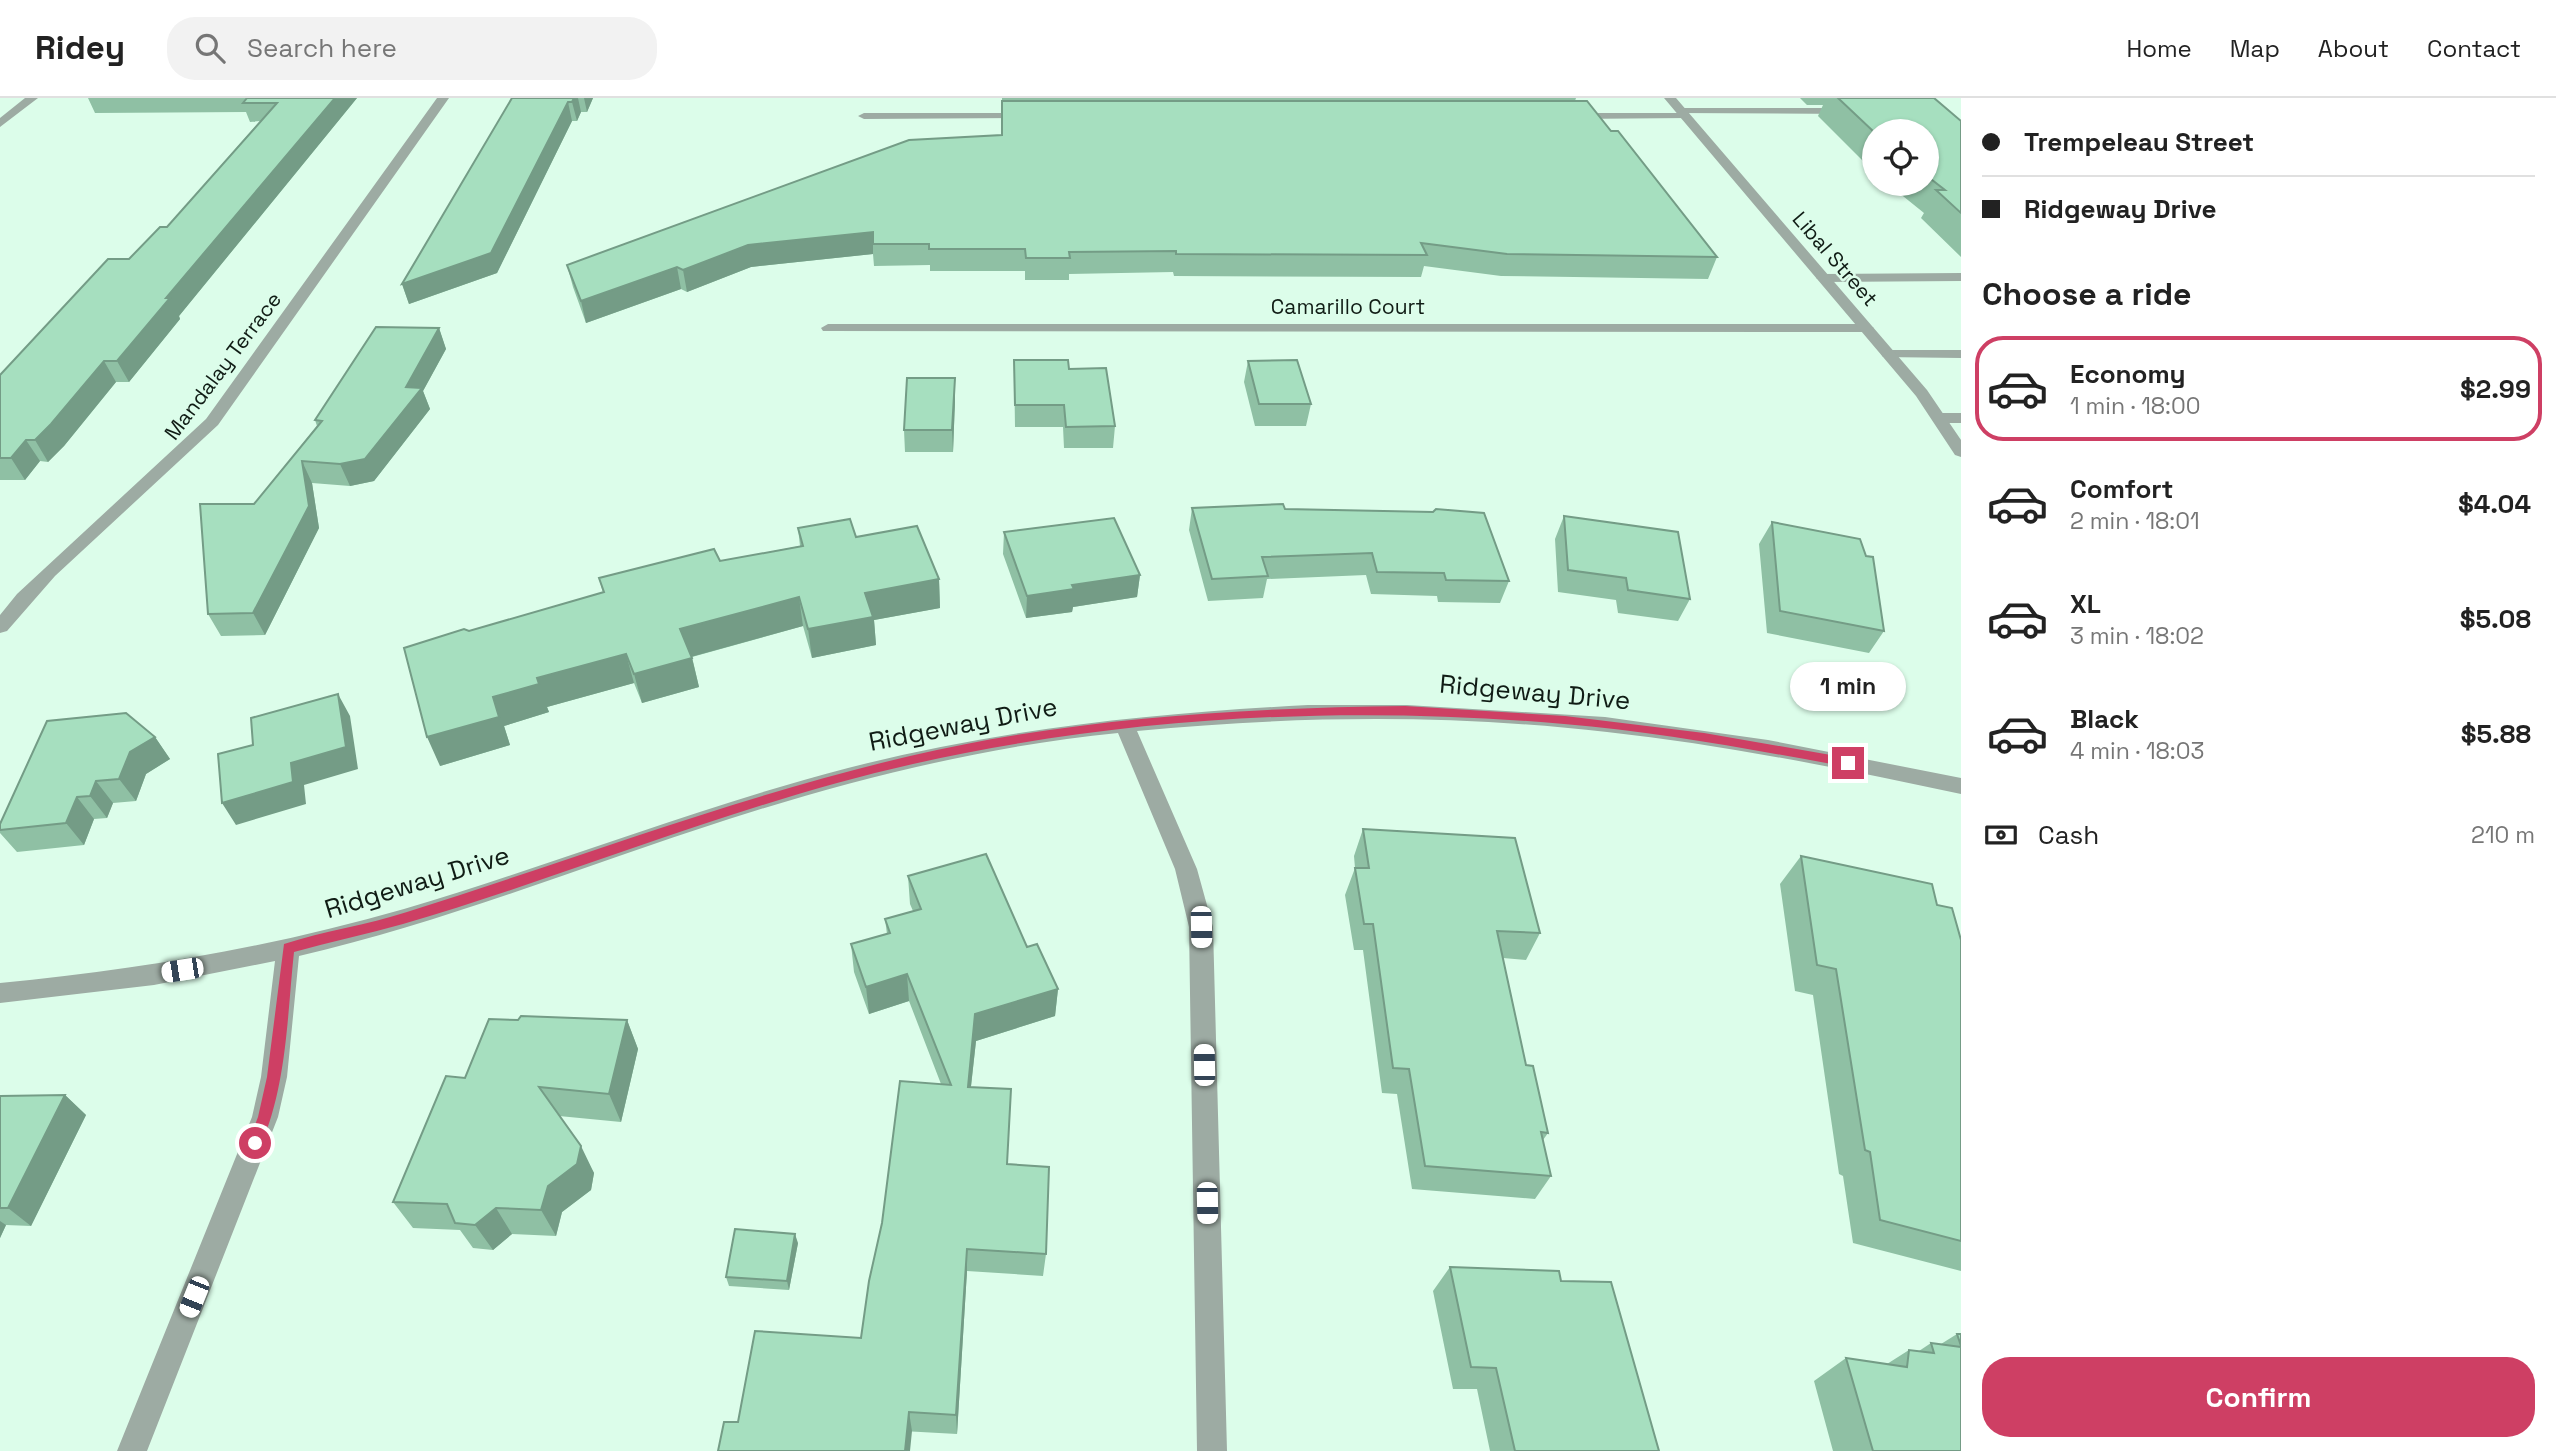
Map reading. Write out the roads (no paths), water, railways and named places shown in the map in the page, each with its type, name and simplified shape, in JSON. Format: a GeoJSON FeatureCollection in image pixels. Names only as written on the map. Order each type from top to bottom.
{"type":"FeatureCollection","features":[{"type":"Feature","properties":{"kind":"street"},"geometry":{"type":"LineString","coordinates":[[0,124],[32,98]]}},
{"type":"Feature","properties":{"kind":"street","name":"Mandalay Terrace"},"geometry":{"type":"LineString","coordinates":[[0,627],[20,601],[69,549],[176,462],[212,422],[443,98]]}},
{"type":"Feature","properties":{"kind":"street","name":"Libal Street"},"geometry":{"type":"LineString","coordinates":[[1670,98],[1867,328],[1940,418],[1961,452]]}},
{"type":"Feature","properties":{"kind":"street"},"geometry":{"type":"LineString","coordinates":[[1560,116],[1858,111]]}},
{"type":"Feature","properties":{"kind":"street"},"geometry":{"type":"LineString","coordinates":[[864,116],[1045,116]]}},
{"type":"Feature","properties":{"kind":"street"},"geometry":{"type":"LineString","coordinates":[[1823,278],[1961,277]]}},
{"type":"Feature","properties":{"kind":"street","name":"Camarillo Court"},"geometry":{"type":"LineString","coordinates":[[828,328],[1867,328]]}},
{"type":"Feature","properties":{"kind":"street"},"geometry":{"type":"LineString","coordinates":[[1888,354],[1961,354]]}},
{"type":"Feature","properties":{"kind":"street"},"geometry":{"type":"LineString","coordinates":[[1940,418],[1961,418]]}},
{"type":"Feature","properties":{"kind":"street","name":"Ridgeway Drive"},"geometry":{"type":"LineString","coordinates":[[0,993],[55,989],[207,966],[288,948],[404,918],[780,794],[912,760],[1042,735],[1124,724],[1274,712],[1405,710],[1565,720],[1704,737],[1961,786]]}},
{"type":"Feature","properties":{"kind":"street"},"geometry":{"type":"LineString","coordinates":[[1124,724],[1186,869],[1201,927],[1212,1451]]}},
{"type":"Feature","properties":{"kind":"street"},"geometry":{"type":"LineString","coordinates":[[132,1451],[265,1117],[274,1077],[288,948]]}}]}
